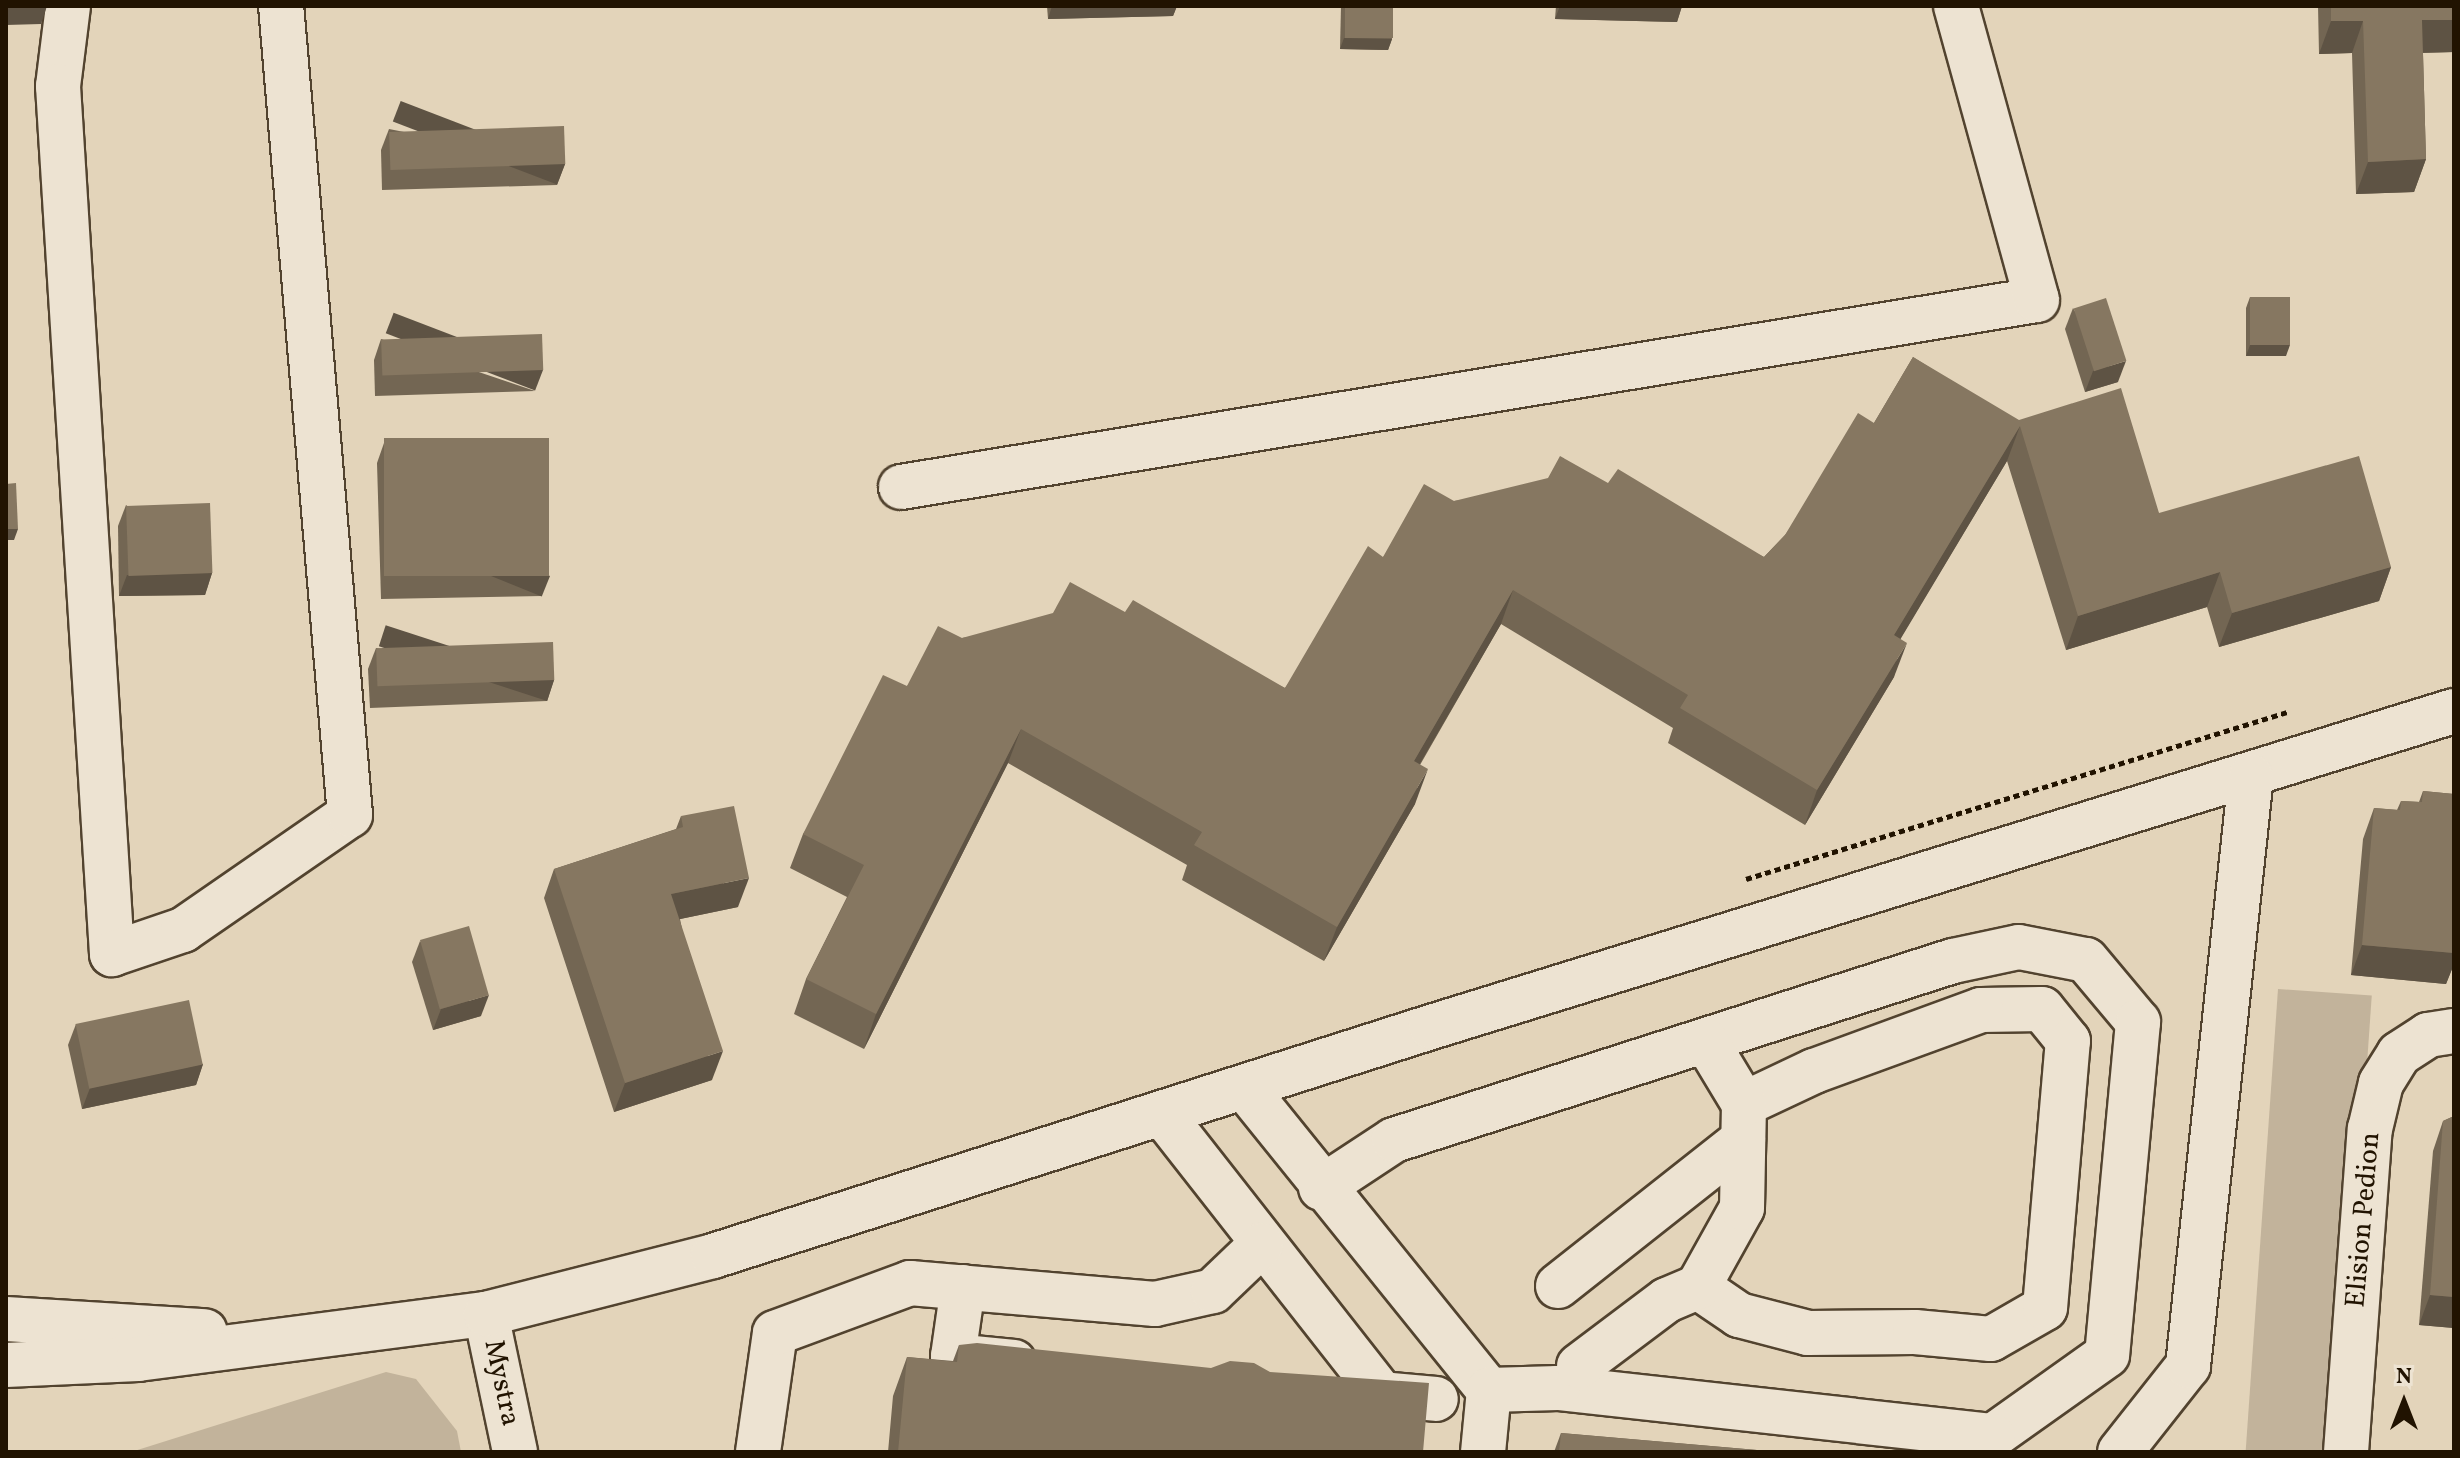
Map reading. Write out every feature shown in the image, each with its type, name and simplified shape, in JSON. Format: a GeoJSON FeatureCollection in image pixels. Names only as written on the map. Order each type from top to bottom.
{"type":"FeatureCollection","features":[{"type":"Feature","properties":{"kind":"street"},"geometry":{"type":"LineString","coordinates":[[68,6],[58,86],[112,954],[183,930],[350,815],[281,6]]}},
{"type":"Feature","properties":{"kind":"street"},"geometry":{"type":"LineString","coordinates":[[901,487],[2037,300],[1956,6]]}},
{"type":"Feature","properties":{"kind":"street"},"geometry":{"type":"LineString","coordinates":[[13,1375],[283,1337],[486,1314],[713,1256],[2454,711]]}},
{"type":"Feature","properties":{"kind":"street"},"geometry":{"type":"LineString","coordinates":[[2120,1452],[2188,1366],[2251,776]]}},
{"type":"Feature","properties":{"kind":"street"},"geometry":{"type":"LineString","coordinates":[[1321,1188],[1394,1140],[1953,961],[2019,947],[2086,960],[2138,1022],[2107,1355],[1996,1444],[1558,1388],[1489,1390]]}},
{"type":"Feature","properties":{"kind":"street"},"geometry":{"type":"LineString","coordinates":[[1558,1286],[1744,1122],[1814,1071],[1981,1010],[2042,1009],[2068,1041],[2045,1308],[1991,1339],[1915,1332],[1808,1333],[1739,1315],[1698,1287]]}},
{"type":"Feature","properties":{"kind":"street","name":"Elision Pedion"},"geometry":{"type":"LineString","coordinates":[[2346,1452],[2370,1129],[2381,1083],[2399,1054],[2428,1035],[2454,1031]]}},
{"type":"Feature","properties":{"kind":"street"},"geometry":{"type":"LineString","coordinates":[[1579,1366],[1667,1300],[1698,1287],[1742,1208],[1744,1122],[1706,1041]]}},
{"type":"Feature","properties":{"kind":"street"},"geometry":{"type":"LineString","coordinates":[[1245,1088],[1321,1188],[1489,1390],[1483,1452]]}},
{"type":"Feature","properties":{"kind":"street"},"geometry":{"type":"LineString","coordinates":[[1163,1115],[1261,1245],[1381,1393]]}},
{"type":"Feature","properties":{"kind":"street"},"geometry":{"type":"LineString","coordinates":[[758,1452],[775,1333],[910,1283],[1155,1304],[1213,1291],[1261,1245]]}},
{"type":"Feature","properties":{"kind":"street"},"geometry":{"type":"LineString","coordinates":[[963,1287],[953,1356],[1061,1367]]}},
{"type":"Feature","properties":{"kind":"street","name":"Mystra"},"geometry":{"type":"LineString","coordinates":[[486,1314],[515,1452]]}},
{"type":"Feature","properties":{"kind":"street"},"geometry":{"type":"LineString","coordinates":[[6,1319],[283,1337]]}},
{"type":"Feature","properties":{"kind":"street"},"geometry":{"type":"LineString","coordinates":[[1332,1392],[1436,1399]]}},
{"type":"Feature","properties":{"kind":"shaded area"},"geometry":{"type":"Polygon","coordinates":[[[2278,989],[2372,996],[2340,1452],[2246,1452],[2278,989]]]}},
{"type":"Feature","properties":{"kind":"shaded area"},"geometry":{"type":"Polygon","coordinates":[[[386,1372],[416,1379],[457,1431],[461,1452],[131,1452],[386,1372]]]}},
{"type":"Feature","properties":{"kind":"building"},"geometry":{"type":"Polygon","coordinates":[[[1345,6],[1393,6],[1393,38],[1345,38],[1345,6]]]}},
{"type":"Feature","properties":{"kind":"building"},"geometry":{"type":"Polygon","coordinates":[[[2331,6],[2454,6],[2454,20],[2422,20],[2426,159],[2368,162],[2363,21],[2331,21],[2331,6]]]}},
{"type":"Feature","properties":{"kind":"building"},"geometry":{"type":"Polygon","coordinates":[[[564,126],[565,164],[390,170],[389,132],[564,126]]]}},
{"type":"Feature","properties":{"kind":"building"},"geometry":{"type":"Polygon","coordinates":[[[2250,297],[2290,297],[2290,345],[2250,345],[2250,297]]]}},
{"type":"Feature","properties":{"kind":"building"},"geometry":{"type":"Polygon","coordinates":[[[2106,298],[2126,361],[2094,371],[2074,309],[2106,298]]]}},
{"type":"Feature","properties":{"kind":"building"},"geometry":{"type":"Polygon","coordinates":[[[542,334],[543,370],[382,376],[381,340],[542,334]]]}},
{"type":"Feature","properties":{"kind":"building"},"geometry":{"type":"Polygon","coordinates":[[[1913,357],[2019,420],[2121,388],[2159,513],[2359,456],[2391,567],[2232,613],[2220,572],[2078,616],[2020,426],[1894,635],[1907,643],[1817,790],[1680,708],[1688,695],[1513,590],[1414,761],[1428,769],[1337,927],[1194,845],[1202,832],[1021,729],[876,1014],[806,979],[864,865],[803,834],[883,675],[907,686],[938,626],[962,638],[1053,613],[1070,582],[1125,612],[1133,600],[1285,688],[1368,546],[1383,557],[1424,484],[1454,501],[1548,478],[1560,456],[1608,483],[1618,469],[1764,557],[1785,535],[1858,413],[1874,423],[1913,357]]]}},
{"type":"Feature","properties":{"kind":"building"},"geometry":{"type":"Polygon","coordinates":[[[384,438],[549,438],[549,576],[384,576],[384,438]]]}},
{"type":"Feature","properties":{"kind":"building"},"geometry":{"type":"Polygon","coordinates":[[[16,483],[18,529],[6,529],[6,484],[16,483]]]}},
{"type":"Feature","properties":{"kind":"building"},"geometry":{"type":"Polygon","coordinates":[[[210,503],[212,573],[128,576],[126,506],[210,503]]]}},
{"type":"Feature","properties":{"kind":"building"},"geometry":{"type":"Polygon","coordinates":[[[553,642],[554,680],[377,686],[376,648],[553,642]]]}},
{"type":"Feature","properties":{"kind":"building"},"geometry":{"type":"Polygon","coordinates":[[[2423,791],[2454,794],[2454,953],[2362,945],[2374,808],[2400,810],[2401,801],[2422,802],[2423,791]]]}},
{"type":"Feature","properties":{"kind":"building"},"geometry":{"type":"Polygon","coordinates":[[[734,806],[749,878],[671,894],[723,1051],[625,1083],[554,869],[683,827],[681,816],[734,806]]]}},
{"type":"Feature","properties":{"kind":"building"},"geometry":{"type":"Polygon","coordinates":[[[469,926],[489,995],[440,1009],[420,940],[469,926]]]}},
{"type":"Feature","properties":{"kind":"building"},"geometry":{"type":"Polygon","coordinates":[[[189,1000],[203,1065],[89,1089],[76,1024],[189,1000]]]}},
{"type":"Feature","properties":{"kind":"building"},"geometry":{"type":"Polygon","coordinates":[[[2454,1116],[2454,1297],[2430,1295],[2443,1121],[2454,1116]]]}},
{"type":"Feature","properties":{"kind":"building"},"geometry":{"type":"Polygon","coordinates":[[[977,1343],[1211,1368],[1230,1361],[1254,1363],[1270,1372],[1429,1383],[1423,1452],[898,1452],[907,1357],[957,1362],[959,1345],[977,1343]]]}},
{"type":"Feature","properties":{"kind":"building"},"geometry":{"type":"Polygon","coordinates":[[[1561,1433],[1780,1452],[1559,1452],[1561,1433]]]}}]}
